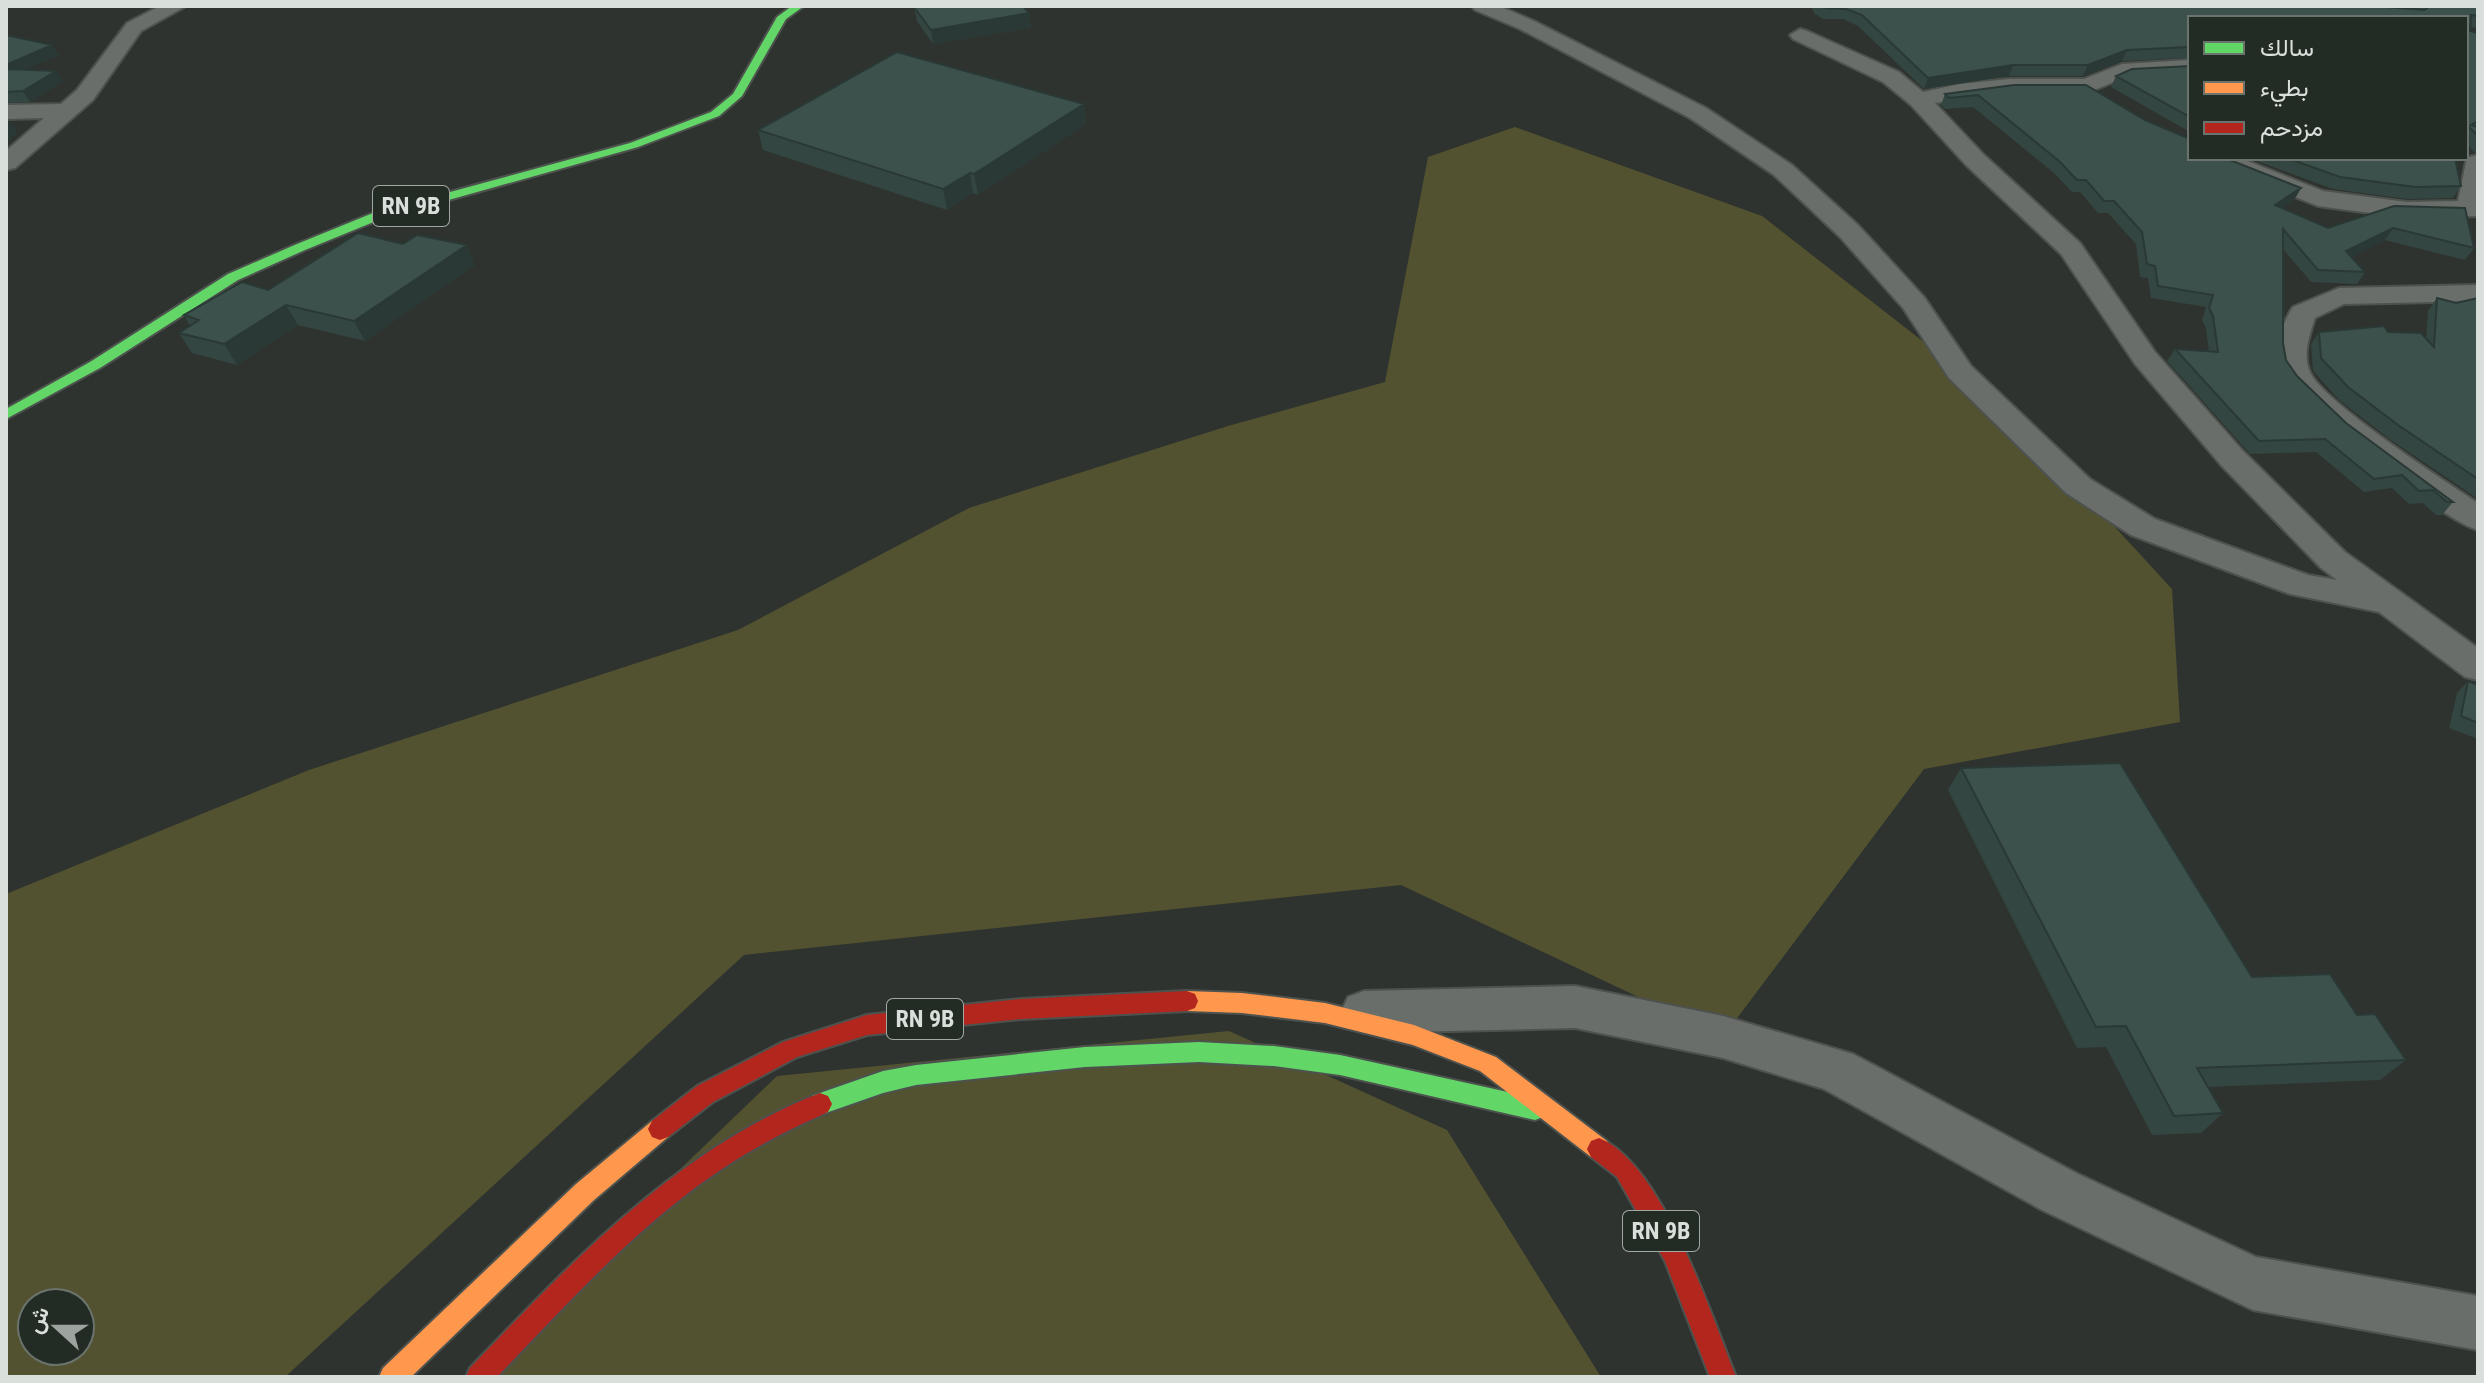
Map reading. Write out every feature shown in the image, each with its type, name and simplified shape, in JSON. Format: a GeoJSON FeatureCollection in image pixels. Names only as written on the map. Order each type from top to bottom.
{"type":"FeatureCollection","features":[{"type":"Feature","properties":{"kind":"main road","name":"RN 9B"},"geometry":{"type":"LineString","coordinates":[[6,415],[95,365],[233,277],[301,247],[377,216],[634,145],[715,114],[737,96],[782,17],[801,7]]}},
{"type":"Feature","properties":{"kind":"main road","name":"RN 9B"},"geometry":{"type":"LineString","coordinates":[[392,1377],[585,1192],[641,1143],[705,1094],[791,1049],[867,1025],[1021,1009],[1173,1000],[1242,1003],[1325,1013],[1452,1048],[1488,1064],[1625,1169],[1674,1253],[1723,1377]]}},
{"type":"Feature","properties":{"kind":"main road","name":"RN 9B"},"geometry":{"type":"LineString","coordinates":[[479,1377],[628,1227],[702,1166],[786,1117],[886,1081],[1024,1062],[1187,1051],[1275,1056],[1343,1066],[1403,1077],[1556,1115]]}},
{"type":"Feature","properties":{"kind":"street"},"geometry":{"type":"LineString","coordinates":[[6,163],[85,95],[134,27],[176,6]]}},
{"type":"Feature","properties":{"kind":"street"},"geometry":{"type":"LineString","coordinates":[[1482,6],[1527,25],[1698,113],[1783,170],[1849,231],[1914,303],[1960,372],[2078,486],[2143,527],[2302,586],[2390,602]]}},
{"type":"Feature","properties":{"kind":"street"},"geometry":{"type":"LineString","coordinates":[[1800,35],[1891,77],[1919,100],[1975,160],[2071,249],[2145,358],[2232,458],[2333,560],[2478,667]]}},
{"type":"Feature","properties":{"kind":"street"},"geometry":{"type":"LineString","coordinates":[[1919,100],[1960,91],[2009,86],[2087,86],[2122,71],[2188,67]]}},
{"type":"Feature","properties":{"kind":"street"},"geometry":{"type":"LineString","coordinates":[[2087,86],[2112,101]]}},
{"type":"Feature","properties":{"kind":"street"},"geometry":{"type":"LineString","coordinates":[[6,112],[66,111]]}},
{"type":"Feature","properties":{"kind":"street"},"geometry":{"type":"LineString","coordinates":[[2224,160],[2318,198],[2407,210],[2478,207]]}},
{"type":"Feature","properties":{"kind":"street"},"geometry":{"type":"LineString","coordinates":[[2478,162],[2470,200],[2478,207]]}},
{"type":"Feature","properties":{"kind":"street"},"geometry":{"type":"LineString","coordinates":[[2478,293],[2339,296],[2303,313],[2290,347],[2296,376],[2338,417],[2478,519]]}},
{"type":"Feature","properties":{"kind":"street"},"geometry":{"type":"LineString","coordinates":[[1325,1013],[1575,1007],[1723,1037],[1836,1070],[2060,1192],[2253,1283],[2478,1323]]}},
{"type":"Feature","properties":{"kind":"shaded area"},"geometry":{"type":"Polygon","coordinates":[[[1515,127],[1762,216],[1997,399],[2172,589],[2180,722],[1924,769],[1723,1037],[1401,885],[744,955],[285,1377],[6,1377],[6,894],[309,770],[738,630],[969,508],[1228,426],[1385,382],[1428,157],[1515,127]]]}},
{"type":"Feature","properties":{"kind":"shaded area"},"geometry":{"type":"Polygon","coordinates":[[[1229,1031],[1447,1130],[1601,1377],[464,1377],[777,1076],[1229,1031]]]}},
{"type":"Feature","properties":{"kind":"building"},"geometry":{"type":"Polygon","coordinates":[[[1023,6],[1029,13],[931,30],[914,7],[1023,6]]]}},
{"type":"Feature","properties":{"kind":"building"},"geometry":{"type":"Polygon","coordinates":[[[1823,6],[2373,6],[2425,10],[2427,6],[2478,6],[2478,16],[2471,15],[2470,31],[2478,33],[2478,121],[2471,125],[2478,127],[2478,136],[2468,126],[2468,16],[2188,16],[2188,47],[2127,50],[2088,65],[2013,65],[1928,78],[1862,15],[1846,9],[1823,6]]]}},
{"type":"Feature","properties":{"kind":"building"},"geometry":{"type":"Polygon","coordinates":[[[6,35],[52,45],[6,65],[6,35]]]}},
{"type":"Feature","properties":{"kind":"building"},"geometry":{"type":"Polygon","coordinates":[[[897,52],[1084,104],[974,174],[970,173],[943,189],[758,130],[897,52]]]}},
{"type":"Feature","properties":{"kind":"building"},"geometry":{"type":"Polygon","coordinates":[[[2188,66],[2188,116],[2116,76],[2132,69],[2188,66]]]}},
{"type":"Feature","properties":{"kind":"building"},"geometry":{"type":"Polygon","coordinates":[[[6,69],[56,71],[23,91],[6,92],[6,69]]]}},
{"type":"Feature","properties":{"kind":"building"},"geometry":{"type":"Polygon","coordinates":[[[2014,85],[2086,85],[2145,120],[2188,138],[2188,160],[2230,160],[2301,188],[2275,205],[2328,228],[2394,206],[2465,208],[2474,248],[2393,228],[2346,251],[2365,272],[2318,270],[2283,229],[2283,343],[2286,360],[2297,376],[2346,423],[2453,502],[2447,502],[2433,490],[2419,491],[2402,475],[2374,479],[2325,439],[2259,441],[2175,349],[2218,352],[2209,308],[2213,295],[2158,286],[2155,266],[2147,264],[2142,232],[2114,201],[2104,201],[2086,180],[2077,180],[2059,161],[1978,95],[1949,98],[1945,94],[2014,85]]]}},
{"type":"Feature","properties":{"kind":"building"},"geometry":{"type":"Polygon","coordinates":[[[2293,160],[2455,160],[2461,186],[2415,187],[2340,177],[2293,160]]]}},
{"type":"Feature","properties":{"kind":"building"},"geometry":{"type":"Polygon","coordinates":[[[358,233],[403,244],[417,235],[467,245],[354,321],[286,305],[224,344],[179,333],[199,320],[184,315],[242,282],[268,290],[358,233]]]}},
{"type":"Feature","properties":{"kind":"building"},"geometry":{"type":"Polygon","coordinates":[[[2437,298],[2456,303],[2478,298],[2478,479],[2348,387],[2321,358],[2319,332],[2384,326],[2388,332],[2421,333],[2434,347],[2437,298]]]}},
{"type":"Feature","properties":{"kind":"building"},"geometry":{"type":"Polygon","coordinates":[[[2468,681],[2478,685],[2478,723],[2461,716],[2468,681]]]}},
{"type":"Feature","properties":{"kind":"building"},"geometry":{"type":"Polygon","coordinates":[[[2120,763],[2252,977],[2330,974],[2357,1015],[2375,1014],[2406,1060],[2197,1068],[2223,1113],[2174,1116],[2126,1026],[2096,1027],[1961,768],[2120,763]]]}},
{"type":"Feature","properties":{"kind":"traffic: fast"},"geometry":{"type":"LineString","coordinates":[[6,415],[95,365],[233,277],[301,247],[377,216],[634,145],[715,114],[737,96],[782,17],[799,6]]}},
{"type":"Feature","properties":{"kind":"traffic: fast"},"geometry":{"type":"LineString","coordinates":[[820,1104],[883,1082],[916,1075],[1085,1057],[1199,1052],[1274,1056],[1340,1065],[1535,1109]]}},
{"type":"Feature","properties":{"kind":"traffic: slow"},"geometry":{"type":"LineString","coordinates":[[1187,1001],[1242,1003],[1325,1013],[1414,1035],[1488,1064],[1599,1149]]}},
{"type":"Feature","properties":{"kind":"traffic: slow"},"geometry":{"type":"LineString","coordinates":[[392,1377],[585,1192],[660,1129]]}},
{"type":"Feature","properties":{"kind":"traffic: jam"},"geometry":{"type":"LineString","coordinates":[[660,1129],[705,1094],[791,1049],[867,1025],[1021,1009],[1187,1001]]}},
{"type":"Feature","properties":{"kind":"traffic: jam"},"geometry":{"type":"LineString","coordinates":[[479,1377],[595,1259],[677,1187],[769,1127],[820,1104]]}},
{"type":"Feature","properties":{"kind":"traffic: jam"},"geometry":{"type":"LineString","coordinates":[[1599,1149],[1625,1169],[1674,1253],[1723,1377]]}}]}
